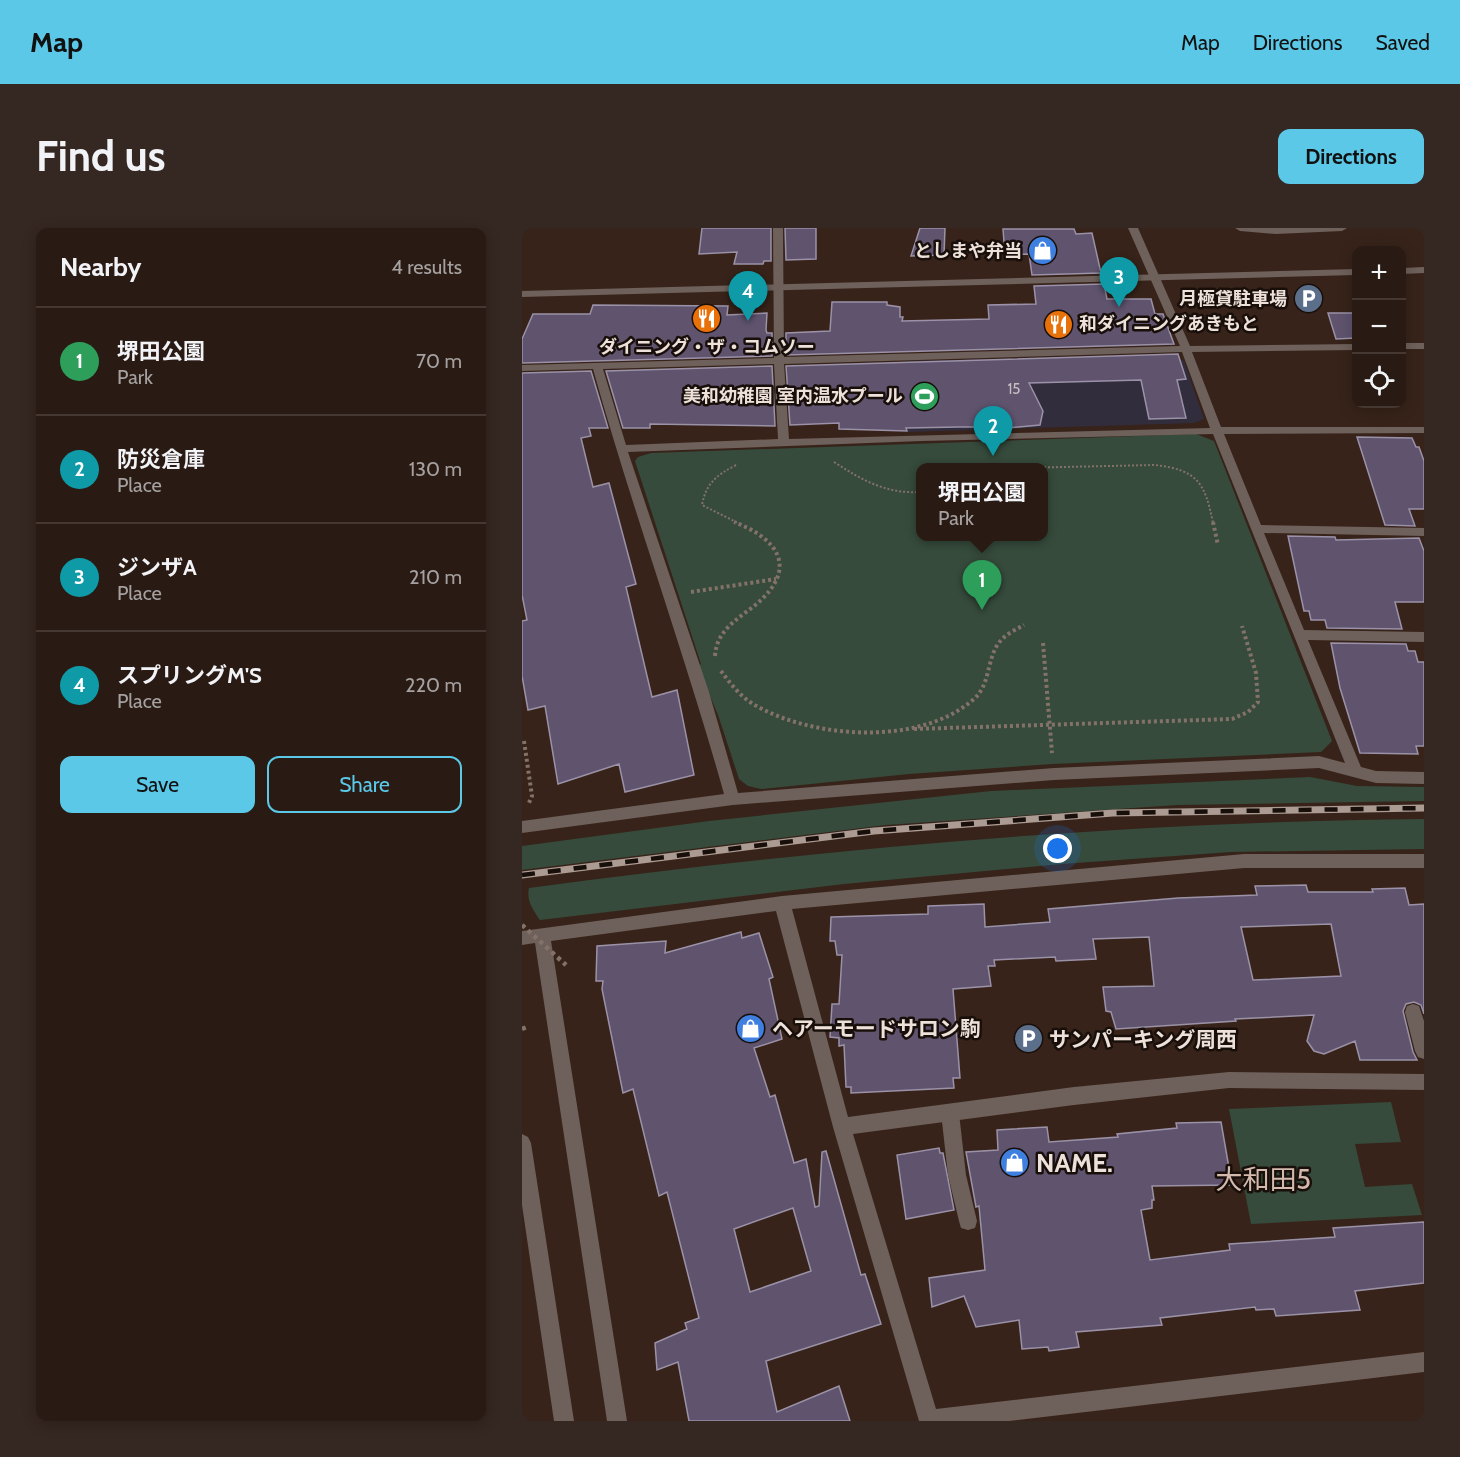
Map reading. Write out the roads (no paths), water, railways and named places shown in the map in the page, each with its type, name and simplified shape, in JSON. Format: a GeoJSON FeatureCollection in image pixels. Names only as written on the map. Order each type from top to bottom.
{"type":"FeatureCollection","features":[{"type":"Feature","properties":{"kind":"street"},"geometry":{"type":"LineString","coordinates":[[778,228],[779,360],[784,441]]}},
{"type":"Feature","properties":{"kind":"street"},"geometry":{"type":"LineString","coordinates":[[1133,228],[1156,275],[1355,771]]}},
{"type":"Feature","properties":{"kind":"street"},"geometry":{"type":"LineString","coordinates":[[1240,228],[1276,231],[1342,228]]}},
{"type":"Feature","properties":{"kind":"street"},"geometry":{"type":"LineString","coordinates":[[1406,271],[1424,270]]}},
{"type":"Feature","properties":{"kind":"street"},"geometry":{"type":"LineString","coordinates":[[522,294],[1156,275],[1352,272]]}},
{"type":"Feature","properties":{"kind":"street"},"geometry":{"type":"LineString","coordinates":[[1406,346],[1424,346]]}},
{"type":"Feature","properties":{"kind":"street"},"geometry":{"type":"LineString","coordinates":[[522,368],[1186,349],[1352,347]]}},
{"type":"Feature","properties":{"kind":"street"},"geometry":{"type":"LineString","coordinates":[[597,365],[621,449],[702,692],[733,799]]}},
{"type":"Feature","properties":{"kind":"street"},"geometry":{"type":"LineString","coordinates":[[621,449],[784,441],[1216,429],[1424,430]]}},
{"type":"Feature","properties":{"kind":"street"},"geometry":{"type":"LineString","coordinates":[[1257,529],[1424,532]]}},
{"type":"Feature","properties":{"kind":"street"},"geometry":{"type":"LineString","coordinates":[[1301,635],[1424,637]]}},
{"type":"Feature","properties":{"kind":"street"},"geometry":{"type":"LineString","coordinates":[[522,827],[733,799],[1054,774],[1319,762],[1376,777],[1424,778]]}},
{"type":"Feature","properties":{"kind":"street"},"geometry":{"type":"LineString","coordinates":[[522,938],[782,903],[1244,861],[1424,861]]}},
{"type":"Feature","properties":{"kind":"street"},"geometry":{"type":"LineString","coordinates":[[782,903],[842,1127],[929,1420],[1424,1362]]}},
{"type":"Feature","properties":{"kind":"street"},"geometry":{"type":"LineString","coordinates":[[542,935],[617,1421]]}},
{"type":"Feature","properties":{"kind":"street"},"geometry":{"type":"LineString","coordinates":[[1413,1012],[1424,1051]]}},
{"type":"Feature","properties":{"kind":"street"},"geometry":{"type":"LineString","coordinates":[[842,1127],[1228,1080],[1424,1082]]}},
{"type":"Feature","properties":{"kind":"street"},"geometry":{"type":"LineString","coordinates":[[950,1113],[957,1175],[969,1221]]}},
{"type":"Feature","properties":{"kind":"street"},"geometry":{"type":"LineString","coordinates":[[522,1143],[564,1421]]}},
{"type":"Feature","properties":{"kind":"railway"},"geometry":{"type":"LineString","coordinates":[[522,875],[874,831],[1113,813],[1424,808]]}},
{"type":"Feature","properties":{"kind":"place","name":"としまや弁当"},"geometry":{"type":"Point","coordinates":[1043,251]}},
{"type":"Feature","properties":{"kind":"place","name":"月極貸駐車場"},"geometry":{"type":"Point","coordinates":[1308,299]}},
{"type":"Feature","properties":{"kind":"place","name":"ジンザA"},"geometry":{"type":"Point","coordinates":[1119,307]}},
{"type":"Feature","properties":{"kind":"place","name":"ダイニング・ザ・コムソー"},"geometry":{"type":"Point","coordinates":[707,318]}},
{"type":"Feature","properties":{"kind":"place","name":"スプリングM'S"},"geometry":{"type":"Point","coordinates":[748,321]}},
{"type":"Feature","properties":{"kind":"place","name":"和ダイニングあきもと"},"geometry":{"type":"Point","coordinates":[1058,324]}},
{"type":"Feature","properties":{"kind":"place","name":"美和幼稚園 室内温水プール"},"geometry":{"type":"Point","coordinates":[924,396]}},
{"type":"Feature","properties":{"kind":"place","name":"防災倉庫"},"geometry":{"type":"Point","coordinates":[993,456]}},
{"type":"Feature","properties":{"kind":"place","name":"堺田公園"},"geometry":{"type":"Point","coordinates":[982,610]}},
{"type":"Feature","properties":{"kind":"place","name":"ヘアーモードサロン駒"},"geometry":{"type":"Point","coordinates":[751,1028]}},
{"type":"Feature","properties":{"kind":"place","name":"サンパーキング周西"},"geometry":{"type":"Point","coordinates":[1028,1039]}},
{"type":"Feature","properties":{"kind":"place","name":"NAME."},"geometry":{"type":"Point","coordinates":[1015,1163]}},
{"type":"Feature","properties":{"kind":"district","name":"大和田5"},"geometry":{"type":"Point","coordinates":[1263,1179]}}]}
